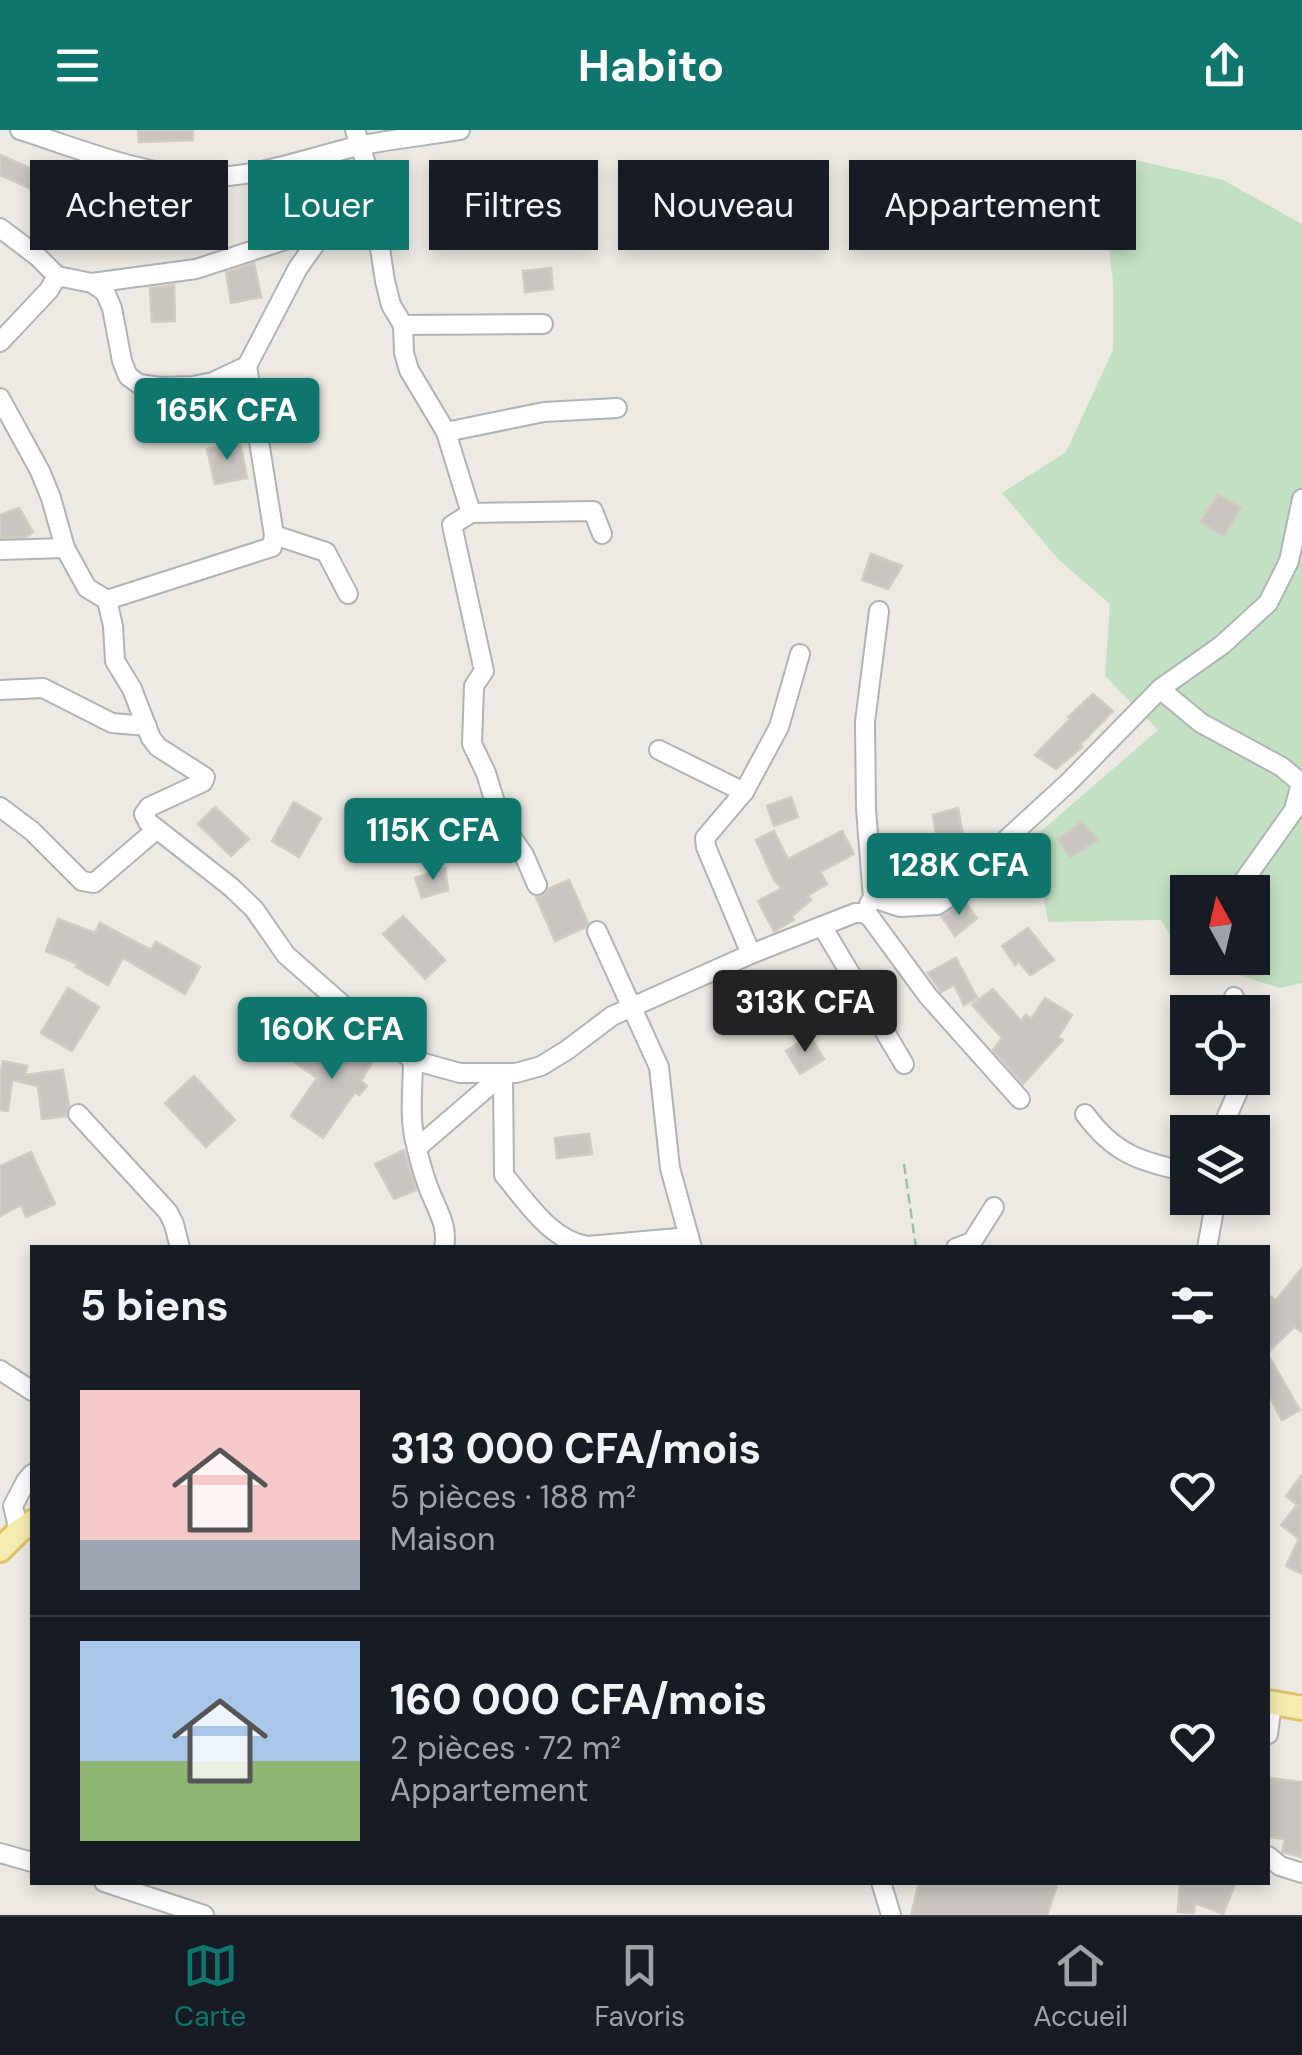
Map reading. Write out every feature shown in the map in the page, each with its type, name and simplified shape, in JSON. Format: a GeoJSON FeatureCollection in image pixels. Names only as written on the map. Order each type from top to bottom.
{"type":"FeatureCollection","features":[{"type":"Feature","properties":{"kind":"main road"},"geometry":{"type":"LineString","coordinates":[[0,1550],[26,1526]]}},
{"type":"Feature","properties":{"kind":"main road"},"geometry":{"type":"LineString","coordinates":[[1270,1702],[1302,1708]]}},
{"type":"Feature","properties":{"kind":"street"},"geometry":{"type":"LineString","coordinates":[[20,130],[144,169],[208,177],[254,172],[357,138],[460,130]]}},
{"type":"Feature","properties":{"kind":"street"},"geometry":{"type":"LineString","coordinates":[[0,228],[57,276],[92,283],[196,269],[254,250]]}},
{"type":"Feature","properties":{"kind":"street"},"geometry":{"type":"LineString","coordinates":[[107,600],[272,547],[274,536],[247,366],[298,268],[312,250]]}},
{"type":"Feature","properties":{"kind":"street"},"geometry":{"type":"LineString","coordinates":[[380,250],[391,305],[403,326],[409,370],[446,432],[470,513]]}},
{"type":"Feature","properties":{"kind":"street"},"geometry":{"type":"LineString","coordinates":[[0,342],[49,290],[57,276]]}},
{"type":"Feature","properties":{"kind":"street"},"geometry":{"type":"LineString","coordinates":[[92,283],[106,292],[122,361],[128,376],[139,384],[193,386],[213,382],[247,366]]}},
{"type":"Feature","properties":{"kind":"street"},"geometry":{"type":"LineString","coordinates":[[403,326],[543,324]]}},
{"type":"Feature","properties":{"kind":"street"},"geometry":{"type":"LineString","coordinates":[[0,398],[52,498],[66,548],[87,588],[107,600],[115,660],[132,689],[146,726],[158,747],[204,777],[203,782],[149,807],[144,814],[148,822],[254,908],[286,955],[352,1013],[414,1060],[460,1073],[516,1073],[541,1066],[568,1050],[597,1025],[751,954],[868,906],[937,904],[957,892],[1160,689],[1222,645],[1268,603],[1289,562],[1302,499]]}},
{"type":"Feature","properties":{"kind":"street"},"geometry":{"type":"LineString","coordinates":[[446,432],[544,412],[617,408]]}},
{"type":"Feature","properties":{"kind":"street"},"geometry":{"type":"LineString","coordinates":[[537,884],[524,855],[501,822],[486,773],[472,744],[474,686],[484,671],[452,525],[470,513],[593,511],[602,534]]}},
{"type":"Feature","properties":{"kind":"street"},"geometry":{"type":"LineString","coordinates":[[274,536],[326,552],[348,594]]}},
{"type":"Feature","properties":{"kind":"street"},"geometry":{"type":"LineString","coordinates":[[0,550],[66,548]]}},
{"type":"Feature","properties":{"kind":"street"},"geometry":{"type":"LineString","coordinates":[[879,611],[866,722],[870,917],[928,996],[1020,1099]]}},
{"type":"Feature","properties":{"kind":"street"},"geometry":{"type":"LineString","coordinates":[[751,954],[705,838],[744,792],[779,727],[800,654]]}},
{"type":"Feature","properties":{"kind":"street"},"geometry":{"type":"LineString","coordinates":[[0,690],[42,688],[112,723],[146,726]]}},
{"type":"Feature","properties":{"kind":"street"},"geometry":{"type":"LineString","coordinates":[[1160,689],[1201,723],[1282,767],[1301,783],[1294,810],[1248,875]]}},
{"type":"Feature","properties":{"kind":"street"},"geometry":{"type":"LineString","coordinates":[[659,750],[744,792]]}},
{"type":"Feature","properties":{"kind":"street"},"geometry":{"type":"LineString","coordinates":[[0,807],[32,831],[82,880],[94,883],[157,829]]}},
{"type":"Feature","properties":{"kind":"street"},"geometry":{"type":"LineString","coordinates":[[822,926],[904,1064]]}},
{"type":"Feature","properties":{"kind":"street"},"geometry":{"type":"LineString","coordinates":[[597,930],[659,1067],[670,1168],[691,1242],[614,1245]]}},
{"type":"Feature","properties":{"kind":"street"},"geometry":{"type":"LineString","coordinates":[[414,1060],[412,1119],[430,1192],[442,1217],[444,1245]]}},
{"type":"Feature","properties":{"kind":"street"},"geometry":{"type":"LineString","coordinates":[[417,1148],[503,1074]]}},
{"type":"Feature","properties":{"kind":"street"},"geometry":{"type":"LineString","coordinates":[[503,1074],[504,1175],[547,1225],[578,1245]]}},
{"type":"Feature","properties":{"kind":"street"},"geometry":{"type":"LineString","coordinates":[[78,1114],[168,1212],[179,1245]]}},
{"type":"Feature","properties":{"kind":"street"},"geometry":{"type":"LineString","coordinates":[[1085,1114],[1100,1134],[1129,1155],[1170,1167]]}},
{"type":"Feature","properties":{"kind":"street"},"geometry":{"type":"LineString","coordinates":[[964,1245],[972,1242],[994,1208]]}},
{"type":"Feature","properties":{"kind":"street"},"geometry":{"type":"LineString","coordinates":[[1208,1245],[1214,1215]]}},
{"type":"Feature","properties":{"kind":"street"},"geometry":{"type":"LineString","coordinates":[[0,1370],[30,1391]]}},
{"type":"Feature","properties":{"kind":"street"},"geometry":{"type":"LineString","coordinates":[[26,1526],[13,1506],[30,1476]]}},
{"type":"Feature","properties":{"kind":"street"},"geometry":{"type":"LineString","coordinates":[[0,1853],[30,1861]]}},
{"type":"Feature","properties":{"kind":"street"},"geometry":{"type":"LineString","coordinates":[[1270,1858],[1280,1866],[1302,1873]]}},
{"type":"Feature","properties":{"kind":"street"},"geometry":{"type":"LineString","coordinates":[[114,1885],[204,1915]]}},
{"type":"Feature","properties":{"kind":"street"},"geometry":{"type":"LineString","coordinates":[[883,1885],[890,1915]]}},
{"type":"Feature","properties":{"kind":"path"},"geometry":{"type":"LineString","coordinates":[[904,1164],[916,1245]]}},
{"type":"Feature","properties":{"kind":"green space"},"geometry":{"type":"Polygon","coordinates":[[[1136,160],[1223,180],[1302,224],[1302,983],[1280,988],[1238,975],[1270,975],[1270,875],[1170,875],[1170,935],[1161,920],[1048,922],[1033,838],[1158,730],[1105,676],[1110,604],[1059,560],[1002,493],[1066,452],[1113,350],[1109,250],[1136,250],[1136,160]]]}},
{"type":"Feature","properties":{"kind":"building"},"geometry":{"type":"Polygon","coordinates":[[[138,130],[193,130],[193,140],[139,142],[138,130]]]}},
{"type":"Feature","properties":{"kind":"building"},"geometry":{"type":"Polygon","coordinates":[[[0,155],[30,168],[30,188],[0,175],[0,155]]]}},
{"type":"Feature","properties":{"kind":"building"},"geometry":{"type":"Polygon","coordinates":[[[254,263],[261,297],[231,303],[226,272],[254,263]]]}},
{"type":"Feature","properties":{"kind":"building"},"geometry":{"type":"Polygon","coordinates":[[[551,268],[553,289],[525,292],[523,271],[551,268]]]}},
{"type":"Feature","properties":{"kind":"building"},"geometry":{"type":"Polygon","coordinates":[[[174,285],[175,321],[152,322],[150,288],[174,285]]]}},
{"type":"Feature","properties":{"kind":"building"},"geometry":{"type":"Polygon","coordinates":[[[240,442],[247,478],[215,484],[207,449],[240,442]]]}},
{"type":"Feature","properties":{"kind":"building"},"geometry":{"type":"Polygon","coordinates":[[[1218,494],[1241,508],[1224,536],[1200,522],[1218,494]]]}},
{"type":"Feature","properties":{"kind":"building"},"geometry":{"type":"Polygon","coordinates":[[[19,508],[33,532],[26,537],[0,538],[0,515],[19,508]]]}},
{"type":"Feature","properties":{"kind":"building"},"geometry":{"type":"Polygon","coordinates":[[[871,554],[902,566],[888,589],[862,580],[871,554]]]}},
{"type":"Feature","properties":{"kind":"building"},"geometry":{"type":"Polygon","coordinates":[[[1093,694],[1113,711],[1082,747],[1056,769],[1035,755],[1068,717],[1093,694]]]}},
{"type":"Feature","properties":{"kind":"building"},"geometry":{"type":"Polygon","coordinates":[[[791,797],[798,817],[774,826],[767,806],[791,797]]]}},
{"type":"Feature","properties":{"kind":"building"},"geometry":{"type":"Polygon","coordinates":[[[294,802],[321,818],[299,857],[272,841],[294,802]]]}},
{"type":"Feature","properties":{"kind":"building"},"geometry":{"type":"Polygon","coordinates":[[[215,807],[249,839],[231,856],[198,824],[215,807]]]}},
{"type":"Feature","properties":{"kind":"building"},"geometry":{"type":"Polygon","coordinates":[[[958,808],[964,841],[938,845],[933,815],[958,808]]]}},
{"type":"Feature","properties":{"kind":"building"},"geometry":{"type":"Polygon","coordinates":[[[1081,822],[1099,840],[1070,857],[1058,839],[1081,822]]]}},
{"type":"Feature","properties":{"kind":"building"},"geometry":{"type":"Polygon","coordinates":[[[774,831],[788,859],[842,831],[854,854],[820,872],[827,884],[807,896],[811,900],[792,916],[794,920],[774,931],[758,901],[782,888],[774,880],[756,840],[774,831]]]}},
{"type":"Feature","properties":{"kind":"building"},"geometry":{"type":"Polygon","coordinates":[[[445,868],[448,890],[422,898],[415,878],[445,868]]]}},
{"type":"Feature","properties":{"kind":"building"},"geometry":{"type":"Polygon","coordinates":[[[569,880],[588,923],[555,941],[536,897],[569,880]]]}},
{"type":"Feature","properties":{"kind":"building"},"geometry":{"type":"Polygon","coordinates":[[[965,902],[977,918],[955,936],[941,916],[965,902]]]}},
{"type":"Feature","properties":{"kind":"building"},"geometry":{"type":"Polygon","coordinates":[[[403,916],[445,960],[425,979],[383,934],[403,916]]]}},
{"type":"Feature","properties":{"kind":"building"},"geometry":{"type":"Polygon","coordinates":[[[58,919],[95,933],[100,923],[151,950],[156,942],[200,967],[185,994],[123,958],[108,985],[76,967],[78,964],[46,951],[58,919]]]}},
{"type":"Feature","properties":{"kind":"building"},"geometry":{"type":"Polygon","coordinates":[[[1028,928],[1054,960],[1030,975],[1019,962],[1015,965],[1002,946],[1028,928]]]}},
{"type":"Feature","properties":{"kind":"building"},"geometry":{"type":"Polygon","coordinates":[[[956,958],[977,998],[964,1005],[954,985],[941,992],[928,973],[956,958]]]}},
{"type":"Feature","properties":{"kind":"building"},"geometry":{"type":"Polygon","coordinates":[[[68,988],[99,1007],[72,1051],[41,1033],[68,988]]]}},
{"type":"Feature","properties":{"kind":"building"},"geometry":{"type":"Polygon","coordinates":[[[993,989],[1021,1021],[1026,1015],[1031,1019],[1045,998],[1072,1015],[1058,1037],[1063,1040],[1023,1084],[993,1050],[1002,1038],[972,1005],[993,989]]]}},
{"type":"Feature","properties":{"kind":"building"},"geometry":{"type":"Polygon","coordinates":[[[306,999],[326,1023],[300,1044],[280,1021],[306,999]]]}},
{"type":"Feature","properties":{"kind":"building"},"geometry":{"type":"Polygon","coordinates":[[[339,1035],[363,1049],[368,1042],[379,1050],[361,1081],[367,1086],[359,1095],[355,1092],[323,1138],[291,1116],[317,1078],[291,1060],[301,1045],[324,1061],[339,1035]]]}},
{"type":"Feature","properties":{"kind":"building"},"geometry":{"type":"Polygon","coordinates":[[[810,1036],[824,1059],[800,1074],[786,1051],[810,1036]]]}},
{"type":"Feature","properties":{"kind":"building"},"geometry":{"type":"Polygon","coordinates":[[[3,1061],[27,1066],[25,1075],[63,1070],[69,1106],[66,1116],[42,1119],[38,1086],[12,1080],[8,1111],[0,1110],[3,1061]]]}},
{"type":"Feature","properties":{"kind":"building"},"geometry":{"type":"Polygon","coordinates":[[[194,1076],[235,1120],[206,1147],[165,1103],[194,1076]]]}},
{"type":"Feature","properties":{"kind":"building"},"geometry":{"type":"Polygon","coordinates":[[[589,1134],[592,1154],[557,1158],[555,1138],[589,1134]]]}},
{"type":"Feature","properties":{"kind":"building"},"geometry":{"type":"Polygon","coordinates":[[[404,1150],[416,1190],[394,1199],[375,1164],[404,1150]]]}},
{"type":"Feature","properties":{"kind":"building"},"geometry":{"type":"Polygon","coordinates":[[[31,1152],[55,1204],[26,1217],[21,1205],[0,1216],[0,1166],[31,1152]]]}},
{"type":"Feature","properties":{"kind":"building"},"geometry":{"type":"Polygon","coordinates":[[[1302,1268],[1302,1332],[1294,1327],[1270,1350],[1270,1296],[1276,1300],[1302,1268]]]}},
{"type":"Feature","properties":{"kind":"building"},"geometry":{"type":"Polygon","coordinates":[[[1270,1358],[1300,1410],[1282,1420],[1270,1398],[1270,1358]]]}},
{"type":"Feature","properties":{"kind":"building"},"geometry":{"type":"Polygon","coordinates":[[[1302,1475],[1302,1574],[1286,1566],[1299,1539],[1281,1525],[1297,1505],[1286,1496],[1302,1475]]]}},
{"type":"Feature","properties":{"kind":"building"},"geometry":{"type":"Polygon","coordinates":[[[1270,1778],[1302,1782],[1302,1857],[1282,1852],[1285,1839],[1270,1837],[1270,1778]]]}},
{"type":"Feature","properties":{"kind":"building"},"geometry":{"type":"Polygon","coordinates":[[[918,1885],[1057,1885],[1047,1915],[911,1915],[918,1885]]]}},
{"type":"Feature","properties":{"kind":"building"},"geometry":{"type":"Polygon","coordinates":[[[1180,1885],[1235,1885],[1223,1914],[1195,1903],[1194,1913],[1178,1912],[1180,1885]]]}}]}
